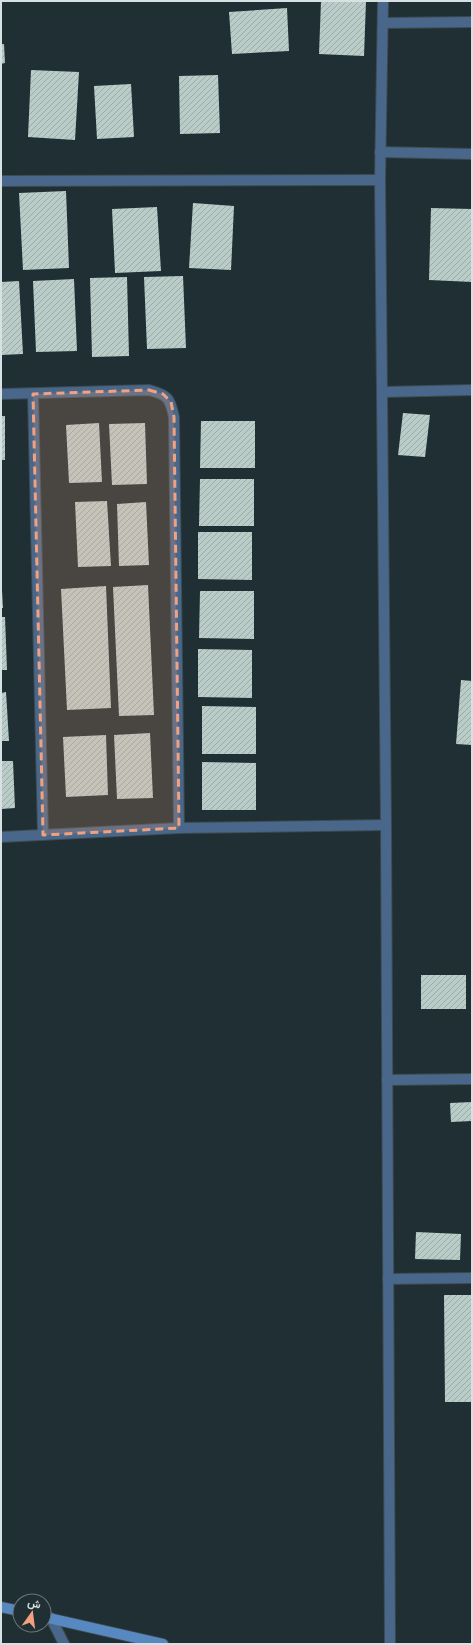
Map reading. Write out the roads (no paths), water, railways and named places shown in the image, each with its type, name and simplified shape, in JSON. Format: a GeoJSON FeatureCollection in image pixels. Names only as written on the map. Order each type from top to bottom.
{"type":"FeatureCollection","features":[{"type":"Feature","properties":{"kind":"street"},"geometry":{"type":"LineString","coordinates":[[383,1],[380,180],[386,825],[390,1644]]}},
{"type":"Feature","properties":{"kind":"street"},"geometry":{"type":"LineString","coordinates":[[383,23],[472,22]]}},
{"type":"Feature","properties":{"kind":"street"},"geometry":{"type":"LineString","coordinates":[[380,152],[472,154]]}},
{"type":"Feature","properties":{"kind":"street"},"geometry":{"type":"LineString","coordinates":[[1,181],[380,180]]}},
{"type":"Feature","properties":{"kind":"street"},"geometry":{"type":"LineString","coordinates":[[1,394],[149,390],[163,394],[171,402],[174,417],[179,828]]}},
{"type":"Feature","properties":{"kind":"street"},"geometry":{"type":"LineString","coordinates":[[382,392],[472,390]]}},
{"type":"Feature","properties":{"kind":"street"},"geometry":{"type":"LineString","coordinates":[[33,394],[43,835]]}},
{"type":"Feature","properties":{"kind":"street"},"geometry":{"type":"LineString","coordinates":[[1,837],[179,828],[386,825]]}},
{"type":"Feature","properties":{"kind":"street"},"geometry":{"type":"LineString","coordinates":[[387,1080],[472,1079]]}},
{"type":"Feature","properties":{"kind":"street"},"geometry":{"type":"LineString","coordinates":[[388,1279],[472,1278]]}},
{"type":"Feature","properties":{"kind":"street"},"geometry":{"type":"LineString","coordinates":[[1,1607],[12,1609]]}},
{"type":"Feature","properties":{"kind":"street"},"geometry":{"type":"LineString","coordinates":[[52,1618],[163,1644]]}},
{"type":"Feature","properties":{"kind":"street"},"geometry":{"type":"LineString","coordinates":[[52,1624],[64,1644]]}}]}
